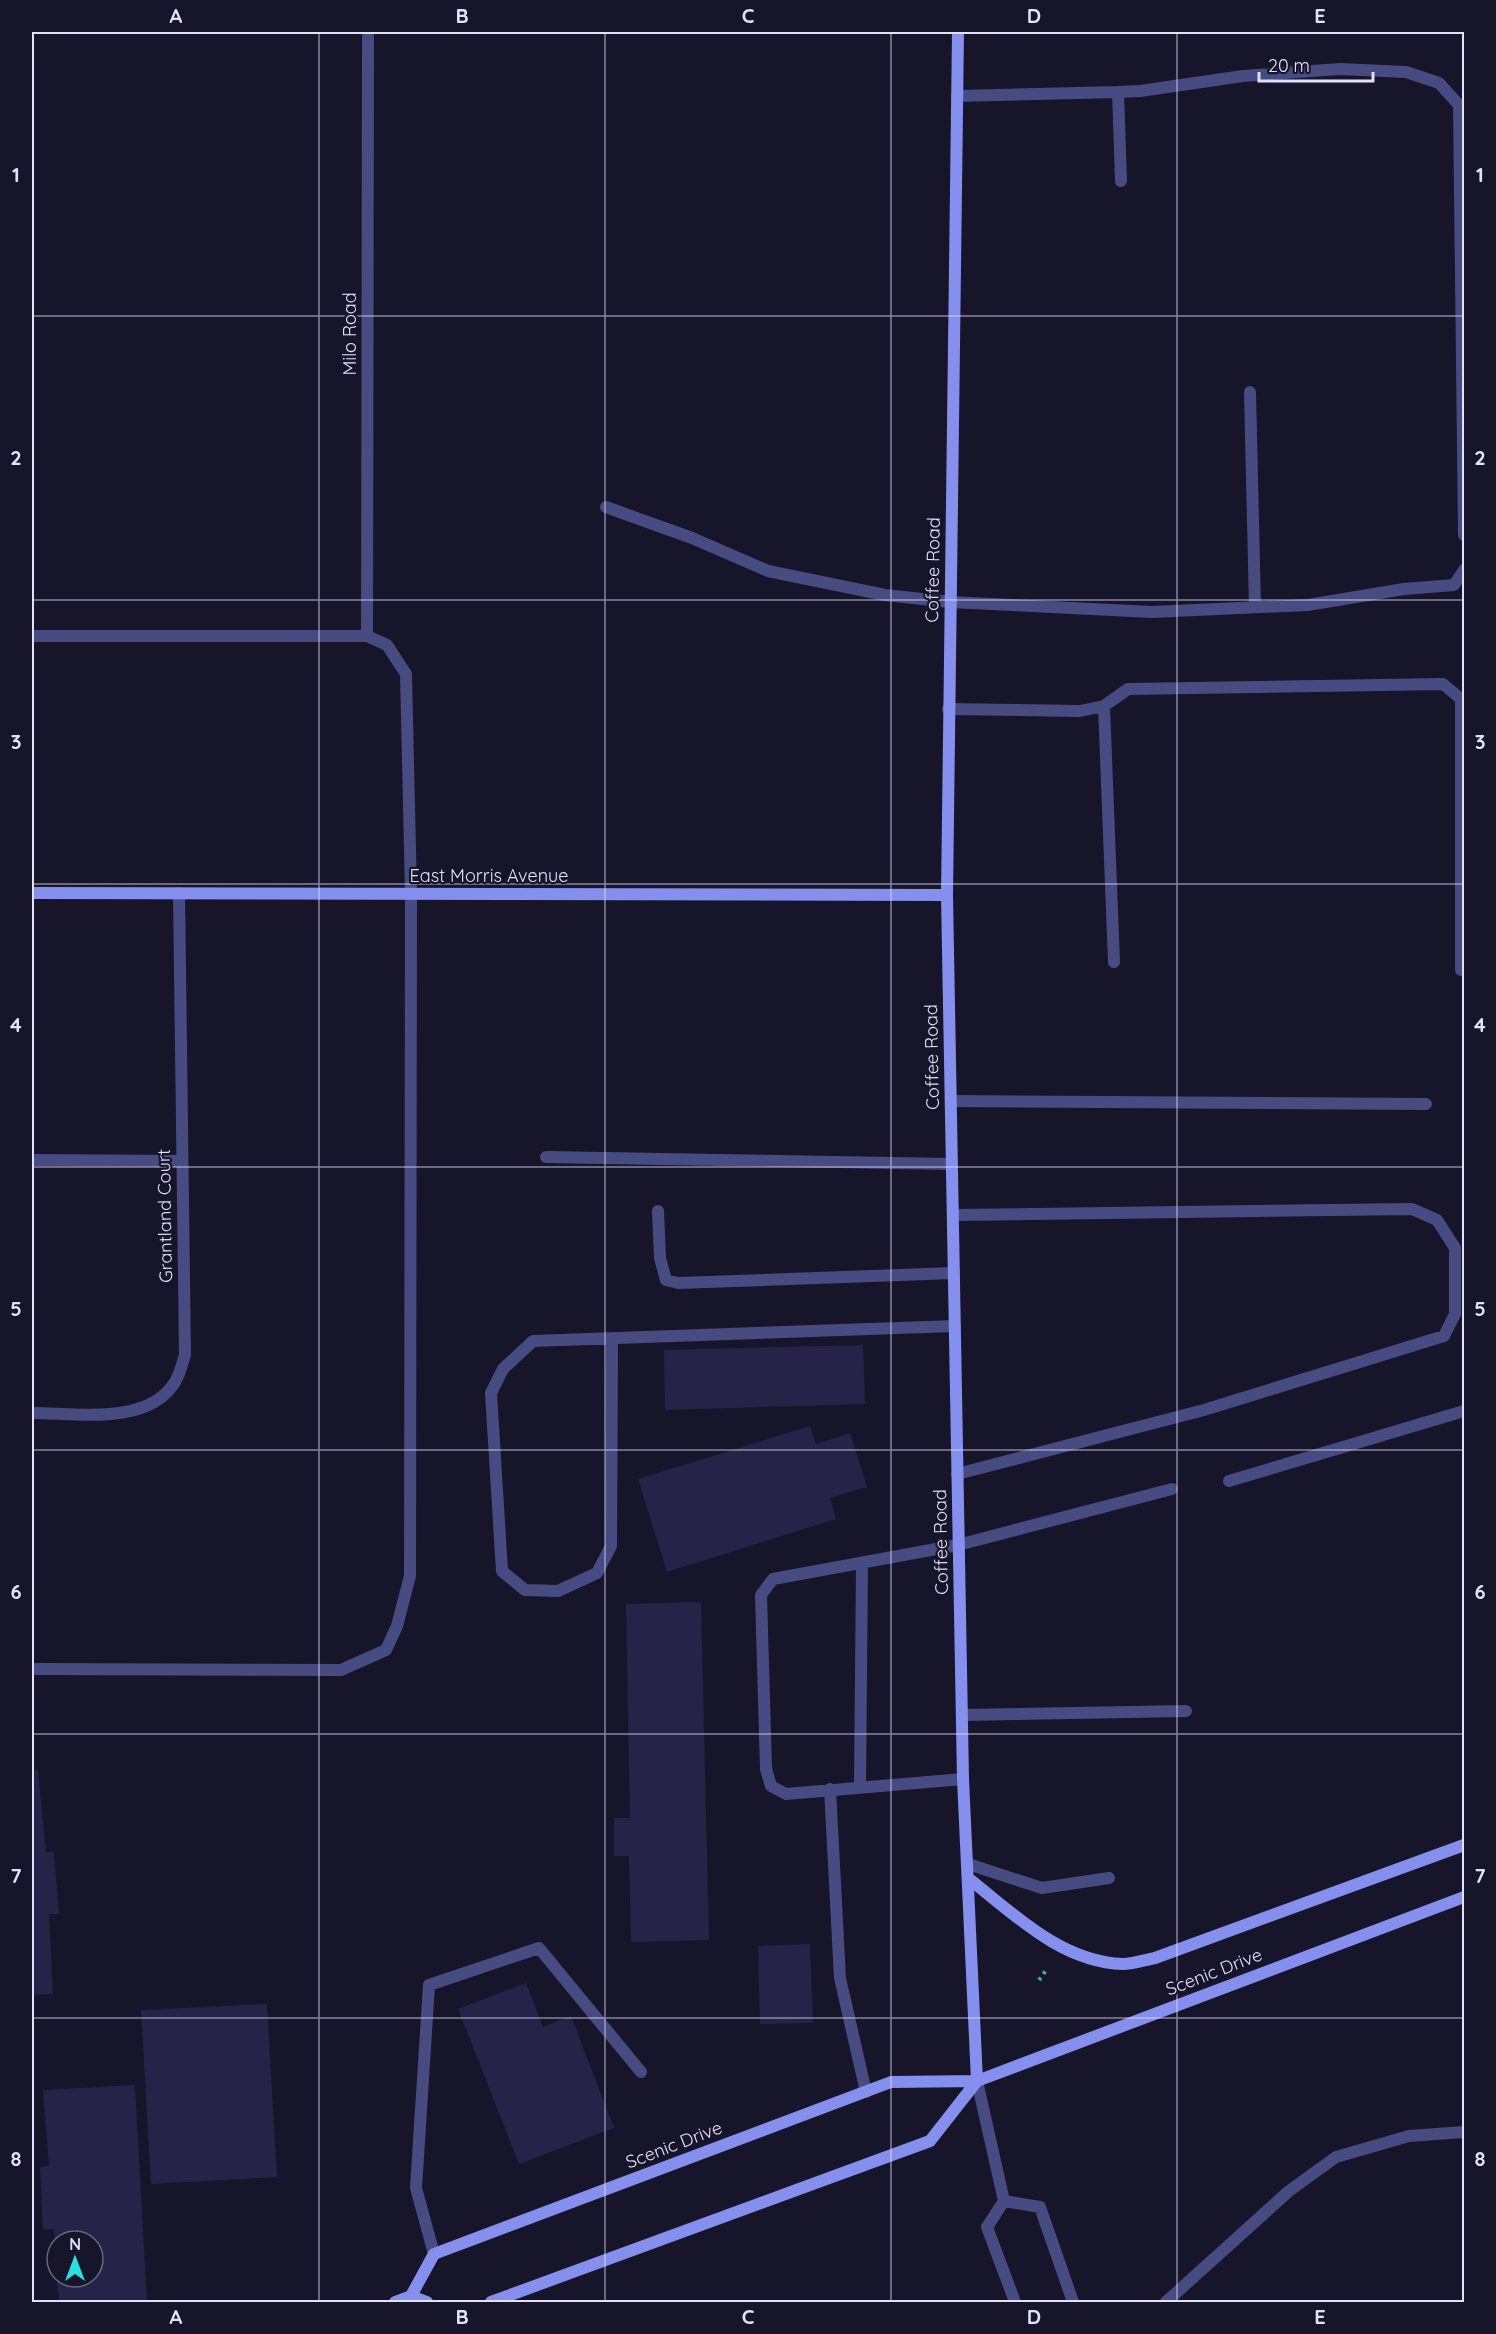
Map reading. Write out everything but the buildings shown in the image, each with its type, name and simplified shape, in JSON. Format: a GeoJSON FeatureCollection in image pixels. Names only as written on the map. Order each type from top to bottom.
{"type":"FeatureCollection","features":[{"type":"Feature","properties":{"kind":"main road","name":"Coffee Road"},"geometry":{"type":"LineString","coordinates":[[958,32],[947,895],[963,1779],[977,2080]]}},
{"type":"Feature","properties":{"kind":"main road","name":"East Morris Avenue"},"geometry":{"type":"LineString","coordinates":[[32,893],[947,895]]}},
{"type":"Feature","properties":{"kind":"main road"},"geometry":{"type":"LineString","coordinates":[[968,1878],[1046,1940],[1093,1960],[1124,1964],[1155,1958],[1464,1845]]}},
{"type":"Feature","properties":{"kind":"main road","name":"Scenic Drive"},"geometry":{"type":"LineString","coordinates":[[434,2254],[891,2082],[977,2080],[1464,1897]]}},
{"type":"Feature","properties":{"kind":"main road"},"geometry":{"type":"LineString","coordinates":[[491,2302],[930,2141],[977,2080]]}},
{"type":"Feature","properties":{"kind":"main road"},"geometry":{"type":"LineString","coordinates":[[395,2302],[411,2296],[434,2254]]}},
{"type":"Feature","properties":{"kind":"main road"},"geometry":{"type":"LineString","coordinates":[[411,2296],[427,2302]]}},
{"type":"Feature","properties":{"kind":"street","name":"Milo Road"},"geometry":{"type":"LineString","coordinates":[[367,636],[368,32]]}},
{"type":"Feature","properties":{"kind":"street"},"geometry":{"type":"LineString","coordinates":[[957,96],[1140,91],[1243,76],[1340,69],[1406,72],[1439,83],[1459,105],[1464,535]]}},
{"type":"Feature","properties":{"kind":"street"},"geometry":{"type":"LineString","coordinates":[[1118,92],[1121,182]]}},
{"type":"Feature","properties":{"kind":"street"},"geometry":{"type":"LineString","coordinates":[[1250,392],[1255,607]]}},
{"type":"Feature","properties":{"kind":"street"},"geometry":{"type":"LineString","coordinates":[[606,507],[692,538],[768,571],[885,596],[950,602],[1152,612],[1308,605],[1404,588],[1454,585],[1464,570]]}},
{"type":"Feature","properties":{"kind":"street"},"geometry":{"type":"LineString","coordinates":[[32,636],[367,636],[387,645],[406,674],[411,894],[410,1576],[397,1626],[386,1650],[341,1670],[32,1669]]}},
{"type":"Feature","properties":{"kind":"street"},"geometry":{"type":"LineString","coordinates":[[948,709],[1080,711],[1104,706],[1128,689],[1443,684],[1461,699],[1461,970]]}},
{"type":"Feature","properties":{"kind":"street"},"geometry":{"type":"LineString","coordinates":[[1104,706],[1114,962]]}},
{"type":"Feature","properties":{"kind":"street","name":"Grantland Court"},"geometry":{"type":"LineString","coordinates":[[32,1413],[129,1413],[154,1404],[176,1382],[185,1355],[179,893]]}},
{"type":"Feature","properties":{"kind":"street"},"geometry":{"type":"LineString","coordinates":[[951,1101],[1426,1104]]}},
{"type":"Feature","properties":{"kind":"street"},"geometry":{"type":"LineString","coordinates":[[546,1158],[952,1164]]}},
{"type":"Feature","properties":{"kind":"street"},"geometry":{"type":"LineString","coordinates":[[32,1160],[182,1161]]}},
{"type":"Feature","properties":{"kind":"street"},"geometry":{"type":"LineString","coordinates":[[953,1215],[1412,1209],[1437,1220],[1455,1248],[1455,1314],[1444,1336],[1204,1410],[957,1474]]}},
{"type":"Feature","properties":{"kind":"street"},"geometry":{"type":"LineString","coordinates":[[658,1211],[660,1258],[666,1280],[678,1284],[954,1273]]}},
{"type":"Feature","properties":{"kind":"street"},"geometry":{"type":"LineString","coordinates":[[612,1339],[611,1546],[597,1573],[558,1591],[525,1590],[502,1571],[490,1393],[503,1369],[533,1341],[955,1326]]}},
{"type":"Feature","properties":{"kind":"street"},"geometry":{"type":"LineString","coordinates":[[1229,1481],[1464,1411]]}},
{"type":"Feature","properties":{"kind":"street"},"geometry":{"type":"LineString","coordinates":[[963,1779],[786,1794],[771,1786],[766,1769],[761,1595],[773,1579],[958,1545],[1172,1489]]}},
{"type":"Feature","properties":{"kind":"street"},"geometry":{"type":"LineString","coordinates":[[860,1786],[862,1563]]}},
{"type":"Feature","properties":{"kind":"street"},"geometry":{"type":"LineString","coordinates":[[962,1715],[1186,1711]]}},
{"type":"Feature","properties":{"kind":"street"},"geometry":{"type":"LineString","coordinates":[[830,1789],[840,1978],[866,2092]]}},
{"type":"Feature","properties":{"kind":"street"},"geometry":{"type":"LineString","coordinates":[[968,1864],[1042,1888],[1063,1887],[1109,1878]]}},
{"type":"Feature","properties":{"kind":"street"},"geometry":{"type":"LineString","coordinates":[[434,2254],[416,2188],[429,1985],[539,1948],[641,2072]]}},
{"type":"Feature","properties":{"kind":"street"},"geometry":{"type":"LineString","coordinates":[[977,2080],[1004,2201],[987,2227],[1015,2302]]}},
{"type":"Feature","properties":{"kind":"street"},"geometry":{"type":"LineString","coordinates":[[1166,2302],[1289,2192],[1336,2157],[1409,2136],[1464,2132]]}},
{"type":"Feature","properties":{"kind":"street"},"geometry":{"type":"LineString","coordinates":[[1004,2201],[1040,2207],[1073,2302]]}},
{"type":"Feature","properties":{"kind":"path"},"geometry":{"type":"LineString","coordinates":[[1039,1980],[1053,1961]]}}]}
